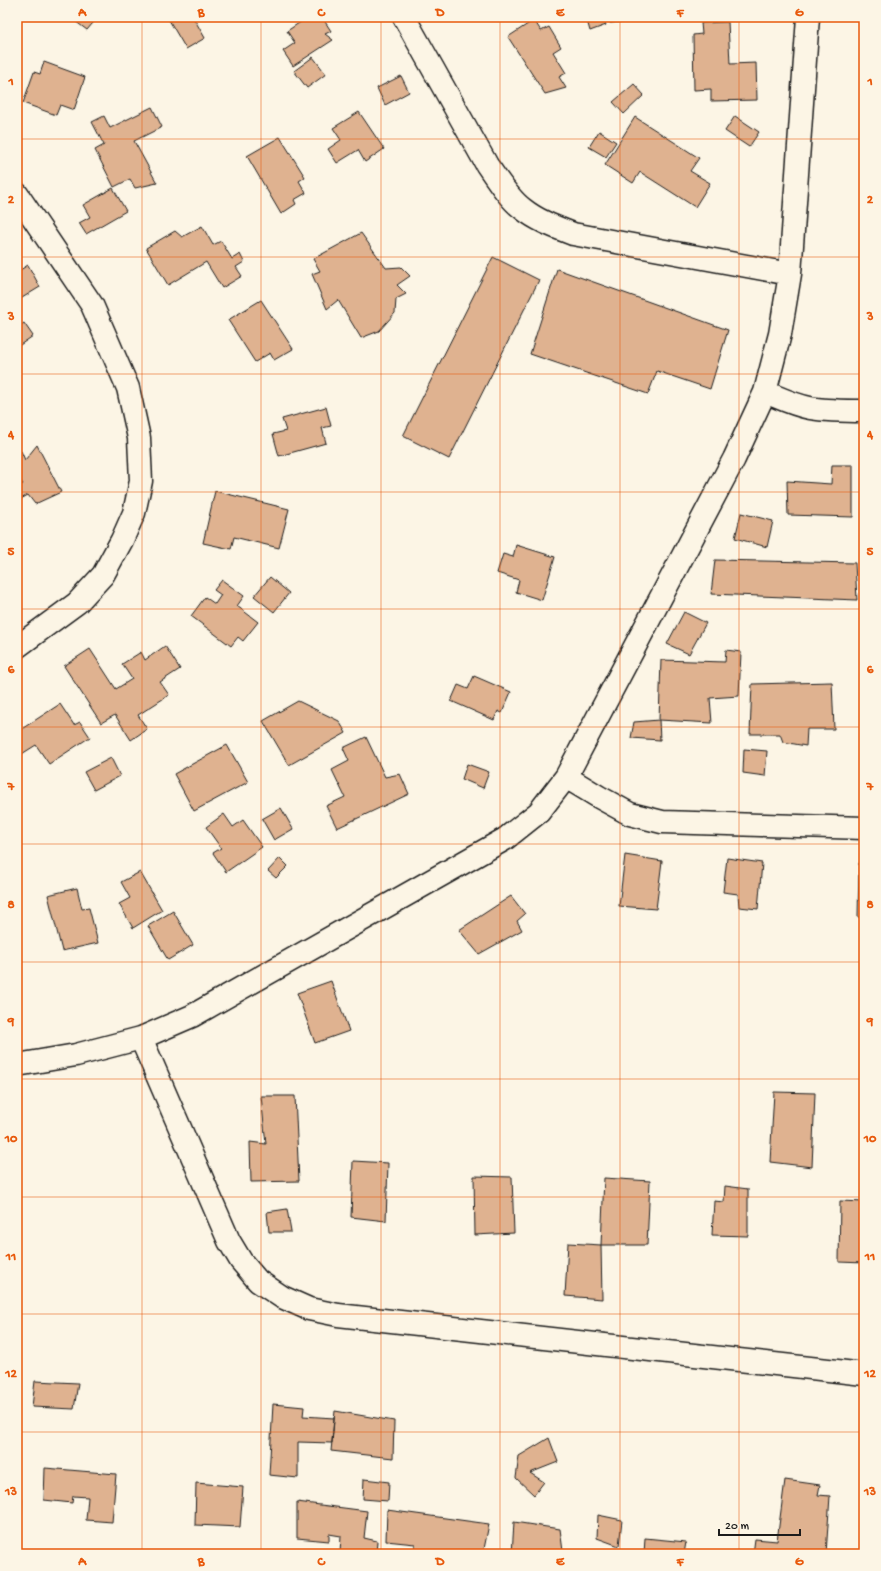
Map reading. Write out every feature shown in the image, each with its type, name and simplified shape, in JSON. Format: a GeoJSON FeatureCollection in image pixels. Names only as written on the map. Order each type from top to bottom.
{"type":"FeatureCollection","features":[{"type":"Feature","properties":{"kind":"street"},"geometry":{"type":"LineString","coordinates":[[404,17],[487,166],[521,208],[544,223],[573,234],[790,274]]}},
{"type":"Feature","properties":{"kind":"street"},"geometry":{"type":"LineString","coordinates":[[17,1065],[76,1055],[141,1038],[192,1016],[505,839],[539,812],[566,777],[734,459],[765,392],[780,334],[790,274],[808,17]]}},
{"type":"Feature","properties":{"kind":"street"},"geometry":{"type":"LineString","coordinates":[[17,194],[92,306],[128,388],[139,438],[141,481],[134,513],[122,540],[103,575],[77,603],[17,647]]}},
{"type":"Feature","properties":{"kind":"street"},"geometry":{"type":"LineString","coordinates":[[765,392],[809,407],[832,410],[864,411]]}},
{"type":"Feature","properties":{"kind":"street"},"geometry":{"type":"LineString","coordinates":[[566,777],[630,814],[662,822],[864,828]]}},
{"type":"Feature","properties":{"kind":"street"},"geometry":{"type":"LineString","coordinates":[[141,1038],[228,1241],[241,1261],[258,1281],[282,1297],[309,1309],[338,1315],[864,1374]]}},
{"type":"Feature","properties":{"kind":"building"},"geometry":{"type":"Polygon","coordinates":[[[98,17],[87,30],[71,18],[98,17]]]}},
{"type":"Feature","properties":{"kind":"building"},"geometry":{"type":"Polygon","coordinates":[[[173,17],[193,17],[205,38],[186,49],[169,20],[173,17]]]}},
{"type":"Feature","properties":{"kind":"building"},"geometry":{"type":"Polygon","coordinates":[[[308,17],[322,17],[331,31],[325,34],[333,40],[293,66],[283,51],[295,43],[287,31],[308,17]]]}},
{"type":"Feature","properties":{"kind":"building"},"geometry":{"type":"Polygon","coordinates":[[[586,17],[603,17],[606,25],[590,31],[586,17]]]}},
{"type":"Feature","properties":{"kind":"building"},"geometry":{"type":"Polygon","coordinates":[[[609,17],[620,17],[621,22],[610,23],[609,17]]]}},
{"type":"Feature","properties":{"kind":"building"},"geometry":{"type":"Polygon","coordinates":[[[534,20],[541,31],[549,27],[561,47],[553,52],[566,73],[559,77],[566,88],[545,94],[508,37],[534,20]]]}},
{"type":"Feature","properties":{"kind":"building"},"geometry":{"type":"Polygon","coordinates":[[[728,22],[730,64],[756,63],[757,100],[711,101],[711,89],[694,90],[693,35],[702,34],[701,23],[728,22]]]}},
{"type":"Feature","properties":{"kind":"building"},"geometry":{"type":"Polygon","coordinates":[[[313,57],[326,74],[307,88],[294,71],[313,57]]]}},
{"type":"Feature","properties":{"kind":"building"},"geometry":{"type":"Polygon","coordinates":[[[44,62],[85,77],[74,110],[60,105],[56,115],[23,103],[34,72],[40,74],[44,62]]]}},
{"type":"Feature","properties":{"kind":"building"},"geometry":{"type":"Polygon","coordinates":[[[401,76],[409,92],[385,105],[377,88],[401,76]]]}},
{"type":"Feature","properties":{"kind":"building"},"geometry":{"type":"Polygon","coordinates":[[[634,84],[644,95],[624,114],[613,102],[634,84]]]}},
{"type":"Feature","properties":{"kind":"building"},"geometry":{"type":"Polygon","coordinates":[[[152,107],[162,127],[134,141],[157,183],[135,188],[130,179],[114,187],[95,150],[104,145],[92,122],[104,116],[110,128],[152,107]]]}},
{"type":"Feature","properties":{"kind":"building"},"geometry":{"type":"Polygon","coordinates":[[[359,112],[384,149],[365,162],[358,150],[337,163],[328,149],[341,140],[333,128],[359,112]]]}},
{"type":"Feature","properties":{"kind":"building"},"geometry":{"type":"Polygon","coordinates":[[[735,116],[759,132],[749,147],[725,131],[735,116]]]}},
{"type":"Feature","properties":{"kind":"building"},"geometry":{"type":"Polygon","coordinates":[[[635,117],[699,158],[690,171],[710,183],[695,207],[640,172],[633,183],[605,165],[635,117]]]}},
{"type":"Feature","properties":{"kind":"building"},"geometry":{"type":"Polygon","coordinates":[[[599,131],[616,142],[606,157],[589,147],[599,131]]]}},
{"type":"Feature","properties":{"kind":"building"},"geometry":{"type":"Polygon","coordinates":[[[280,137],[305,177],[299,181],[306,193],[294,200],[296,204],[281,214],[247,156],[280,137]]]}},
{"type":"Feature","properties":{"kind":"building"},"geometry":{"type":"Polygon","coordinates":[[[113,188],[126,211],[86,234],[79,223],[90,217],[83,205],[113,188]]]}},
{"type":"Feature","properties":{"kind":"building"},"geometry":{"type":"Polygon","coordinates":[[[202,226],[213,245],[221,241],[232,259],[240,254],[244,262],[236,267],[242,276],[222,288],[206,262],[168,285],[146,248],[175,231],[182,237],[202,226]]]}},
{"type":"Feature","properties":{"kind":"building"},"geometry":{"type":"Polygon","coordinates":[[[361,233],[386,268],[401,267],[410,276],[397,285],[406,294],[396,299],[395,313],[379,331],[361,338],[338,300],[327,309],[312,274],[320,271],[313,259],[361,233]]]}},
{"type":"Feature","properties":{"kind":"building"},"geometry":{"type":"Polygon","coordinates":[[[493,257],[539,280],[449,459],[403,436],[493,257]]]}},
{"type":"Feature","properties":{"kind":"building"},"geometry":{"type":"Polygon","coordinates":[[[28,265],[40,287],[17,301],[17,272],[28,265]]]}},
{"type":"Feature","properties":{"kind":"building"},"geometry":{"type":"Polygon","coordinates":[[[557,269],[728,330],[710,389],[657,371],[648,394],[530,354],[557,269]]]}},
{"type":"Feature","properties":{"kind":"building"},"geometry":{"type":"Polygon","coordinates":[[[261,300],[293,349],[274,360],[270,353],[255,362],[228,320],[261,300]]]}},
{"type":"Feature","properties":{"kind":"building"},"geometry":{"type":"Polygon","coordinates":[[[24,323],[33,336],[17,347],[17,327],[24,323]]]}},
{"type":"Feature","properties":{"kind":"building"},"geometry":{"type":"Polygon","coordinates":[[[326,407],[331,426],[322,428],[326,443],[279,456],[273,434],[286,431],[282,419],[326,407]]]}},
{"type":"Feature","properties":{"kind":"building"},"geometry":{"type":"Polygon","coordinates":[[[37,445],[61,492],[35,504],[28,495],[17,501],[17,487],[23,484],[17,477],[17,454],[21,451],[25,460],[37,445]]]}},
{"type":"Feature","properties":{"kind":"building"},"geometry":{"type":"Polygon","coordinates":[[[832,465],[853,465],[853,517],[788,515],[787,481],[831,484],[832,465]]]}},
{"type":"Feature","properties":{"kind":"building"},"geometry":{"type":"Polygon","coordinates":[[[215,491],[289,509],[279,548],[234,537],[231,549],[203,543],[215,491]]]}},
{"type":"Feature","properties":{"kind":"building"},"geometry":{"type":"Polygon","coordinates":[[[741,513],[773,521],[767,547],[735,538],[741,513]]]}},
{"type":"Feature","properties":{"kind":"building"},"geometry":{"type":"Polygon","coordinates":[[[516,545],[555,557],[542,600],[516,592],[519,580],[497,573],[503,554],[513,557],[516,545]]]}},
{"type":"Feature","properties":{"kind":"building"},"geometry":{"type":"Polygon","coordinates":[[[715,560],[855,563],[857,600],[711,594],[715,560]]]}},
{"type":"Feature","properties":{"kind":"building"},"geometry":{"type":"Polygon","coordinates":[[[270,577],[289,593],[274,612],[254,596],[270,577]]]}},
{"type":"Feature","properties":{"kind":"building"},"geometry":{"type":"Polygon","coordinates":[[[222,580],[244,596],[237,606],[258,622],[243,641],[238,637],[231,646],[191,616],[205,597],[215,604],[221,595],[214,590],[222,580]]]}},
{"type":"Feature","properties":{"kind":"building"},"geometry":{"type":"Polygon","coordinates":[[[684,612],[706,623],[689,654],[667,644],[684,612]]]}},
{"type":"Feature","properties":{"kind":"building"},"geometry":{"type":"Polygon","coordinates":[[[165,646],[180,669],[160,682],[169,695],[138,715],[147,729],[131,740],[115,715],[101,723],[64,666],[90,649],[116,689],[132,679],[122,664],[141,652],[145,660],[165,646]]]}},
{"type":"Feature","properties":{"kind":"building"},"geometry":{"type":"Polygon","coordinates":[[[726,650],[741,652],[739,696],[710,698],[712,723],[659,720],[661,660],[725,662],[726,650]]]}},
{"type":"Feature","properties":{"kind":"building"},"geometry":{"type":"Polygon","coordinates":[[[474,676],[511,692],[502,713],[498,711],[494,720],[451,701],[458,685],[468,689],[474,676]]]}},
{"type":"Feature","properties":{"kind":"building"},"geometry":{"type":"Polygon","coordinates":[[[832,682],[834,729],[807,729],[806,746],[783,742],[780,734],[750,734],[752,684],[832,682]]]}},
{"type":"Feature","properties":{"kind":"building"},"geometry":{"type":"Polygon","coordinates":[[[298,701],[339,721],[346,733],[289,765],[263,721],[298,701]]]}},
{"type":"Feature","properties":{"kind":"building"},"geometry":{"type":"Polygon","coordinates":[[[60,704],[74,725],[80,722],[90,737],[49,764],[36,745],[17,757],[17,732],[60,704]]]}},
{"type":"Feature","properties":{"kind":"building"},"geometry":{"type":"Polygon","coordinates":[[[659,720],[660,740],[631,738],[634,722],[659,720]]]}},
{"type":"Feature","properties":{"kind":"building"},"geometry":{"type":"Polygon","coordinates":[[[366,737],[385,777],[400,774],[409,794],[337,828],[326,806],[345,797],[332,770],[349,761],[343,748],[366,737]]]}},
{"type":"Feature","properties":{"kind":"building"},"geometry":{"type":"Polygon","coordinates":[[[227,745],[248,782],[194,811],[174,774],[227,745]]]}},
{"type":"Feature","properties":{"kind":"building"},"geometry":{"type":"Polygon","coordinates":[[[744,749],[767,751],[765,776],[743,773],[744,749]]]}},
{"type":"Feature","properties":{"kind":"building"},"geometry":{"type":"Polygon","coordinates":[[[111,758],[120,776],[94,790],[84,772],[111,758]]]}},
{"type":"Feature","properties":{"kind":"building"},"geometry":{"type":"Polygon","coordinates":[[[467,764],[489,772],[483,788],[462,779],[467,764]]]}},
{"type":"Feature","properties":{"kind":"building"},"geometry":{"type":"Polygon","coordinates":[[[281,808],[293,829],[274,840],[262,819],[281,808]]]}},
{"type":"Feature","properties":{"kind":"building"},"geometry":{"type":"Polygon","coordinates":[[[224,814],[233,827],[243,820],[262,847],[226,872],[213,853],[221,848],[206,827],[224,814]]]}},
{"type":"Feature","properties":{"kind":"building"},"geometry":{"type":"Polygon","coordinates":[[[625,855],[662,861],[656,909],[619,906],[625,855]]]}},
{"type":"Feature","properties":{"kind":"building"},"geometry":{"type":"Polygon","coordinates":[[[280,858],[288,866],[276,878],[268,871],[280,858]]]}},
{"type":"Feature","properties":{"kind":"building"},"geometry":{"type":"Polygon","coordinates":[[[727,858],[762,863],[758,909],[739,907],[738,894],[723,892],[727,858]]]}},
{"type":"Feature","properties":{"kind":"building"},"geometry":{"type":"Polygon","coordinates":[[[859,863],[864,864],[864,917],[858,917],[859,863]]]}},
{"type":"Feature","properties":{"kind":"building"},"geometry":{"type":"Polygon","coordinates":[[[140,872],[162,910],[133,928],[119,904],[130,898],[121,882],[140,872]]]}},
{"type":"Feature","properties":{"kind":"building"},"geometry":{"type":"Polygon","coordinates":[[[77,888],[82,909],[89,908],[98,943],[62,951],[48,895],[77,888]]]}},
{"type":"Feature","properties":{"kind":"building"},"geometry":{"type":"Polygon","coordinates":[[[511,896],[525,914],[517,921],[522,930],[479,954],[459,930],[511,896]]]}},
{"type":"Feature","properties":{"kind":"building"},"geometry":{"type":"Polygon","coordinates":[[[173,911],[193,945],[168,960],[148,926],[173,911]]]}},
{"type":"Feature","properties":{"kind":"building"},"geometry":{"type":"Polygon","coordinates":[[[331,981],[349,1031],[315,1043],[297,993],[331,981]]]}},
{"type":"Feature","properties":{"kind":"building"},"geometry":{"type":"Polygon","coordinates":[[[774,1092],[815,1093],[812,1167],[770,1162],[774,1092]]]}},
{"type":"Feature","properties":{"kind":"building"},"geometry":{"type":"Polygon","coordinates":[[[261,1096],[295,1096],[299,1181],[251,1182],[250,1142],[266,1144],[261,1096]]]}},
{"type":"Feature","properties":{"kind":"building"},"geometry":{"type":"Polygon","coordinates":[[[353,1161],[388,1163],[386,1221],[351,1217],[353,1161]]]}},
{"type":"Feature","properties":{"kind":"building"},"geometry":{"type":"Polygon","coordinates":[[[474,1176],[512,1177],[514,1233],[475,1235],[474,1176]]]}},
{"type":"Feature","properties":{"kind":"building"},"geometry":{"type":"Polygon","coordinates":[[[604,1178],[650,1181],[647,1245],[601,1245],[604,1178]]]}},
{"type":"Feature","properties":{"kind":"building"},"geometry":{"type":"Polygon","coordinates":[[[725,1186],[748,1189],[748,1236],[712,1235],[714,1201],[724,1202],[725,1186]]]}},
{"type":"Feature","properties":{"kind":"building"},"geometry":{"type":"Polygon","coordinates":[[[840,1201],[864,1202],[864,1263],[839,1262],[840,1201]]]}},
{"type":"Feature","properties":{"kind":"building"},"geometry":{"type":"Polygon","coordinates":[[[287,1209],[291,1232],[269,1232],[267,1212],[287,1209]]]}},
{"type":"Feature","properties":{"kind":"building"},"geometry":{"type":"Polygon","coordinates":[[[568,1243],[601,1245],[602,1299],[565,1296],[568,1243]]]}},
{"type":"Feature","properties":{"kind":"building"},"geometry":{"type":"Polygon","coordinates":[[[35,1381],[78,1383],[74,1409],[32,1407],[35,1381]]]}},
{"type":"Feature","properties":{"kind":"building"},"geometry":{"type":"Polygon","coordinates":[[[273,1404],[304,1407],[303,1416],[334,1418],[332,1443],[298,1442],[298,1478],[269,1475],[273,1404]]]}},
{"type":"Feature","properties":{"kind":"building"},"geometry":{"type":"Polygon","coordinates":[[[335,1411],[394,1421],[393,1458],[331,1451],[335,1411]]]}},
{"type":"Feature","properties":{"kind":"building"},"geometry":{"type":"Polygon","coordinates":[[[549,1438],[558,1462],[530,1473],[544,1482],[534,1495],[516,1478],[519,1456],[549,1438]]]}},
{"type":"Feature","properties":{"kind":"building"},"geometry":{"type":"Polygon","coordinates":[[[45,1468],[116,1474],[112,1522],[86,1520],[88,1497],[73,1496],[72,1503],[44,1500],[45,1468]]]}},
{"type":"Feature","properties":{"kind":"building"},"geometry":{"type":"Polygon","coordinates":[[[364,1479],[389,1482],[388,1501],[363,1499],[364,1479]]]}},
{"type":"Feature","properties":{"kind":"building"},"geometry":{"type":"Polygon","coordinates":[[[785,1480],[820,1485],[818,1495],[830,1496],[826,1554],[753,1554],[755,1539],[777,1541],[785,1480]]]}},
{"type":"Feature","properties":{"kind":"building"},"geometry":{"type":"Polygon","coordinates":[[[196,1483],[243,1487],[240,1527],[195,1525],[196,1483]]]}},
{"type":"Feature","properties":{"kind":"building"},"geometry":{"type":"Polygon","coordinates":[[[17,1498],[22,1498],[21,1532],[17,1531],[17,1498]]]}},
{"type":"Feature","properties":{"kind":"building"},"geometry":{"type":"Polygon","coordinates":[[[297,1502],[367,1511],[364,1538],[377,1541],[376,1554],[340,1554],[341,1536],[329,1534],[329,1541],[297,1538],[297,1502]]]}},
{"type":"Feature","properties":{"kind":"building"},"geometry":{"type":"Polygon","coordinates":[[[387,1510],[489,1524],[483,1554],[414,1554],[415,1544],[386,1541],[387,1510]]]}},
{"type":"Feature","properties":{"kind":"building"},"geometry":{"type":"Polygon","coordinates":[[[598,1515],[622,1520],[619,1546],[597,1538],[598,1515]]]}},
{"type":"Feature","properties":{"kind":"building"},"geometry":{"type":"Polygon","coordinates":[[[514,1522],[560,1529],[563,1551],[599,1554],[512,1554],[514,1522]]]}},
{"type":"Feature","properties":{"kind":"building"},"geometry":{"type":"Polygon","coordinates":[[[645,1538],[686,1542],[684,1554],[644,1554],[645,1538]]]}}]}
